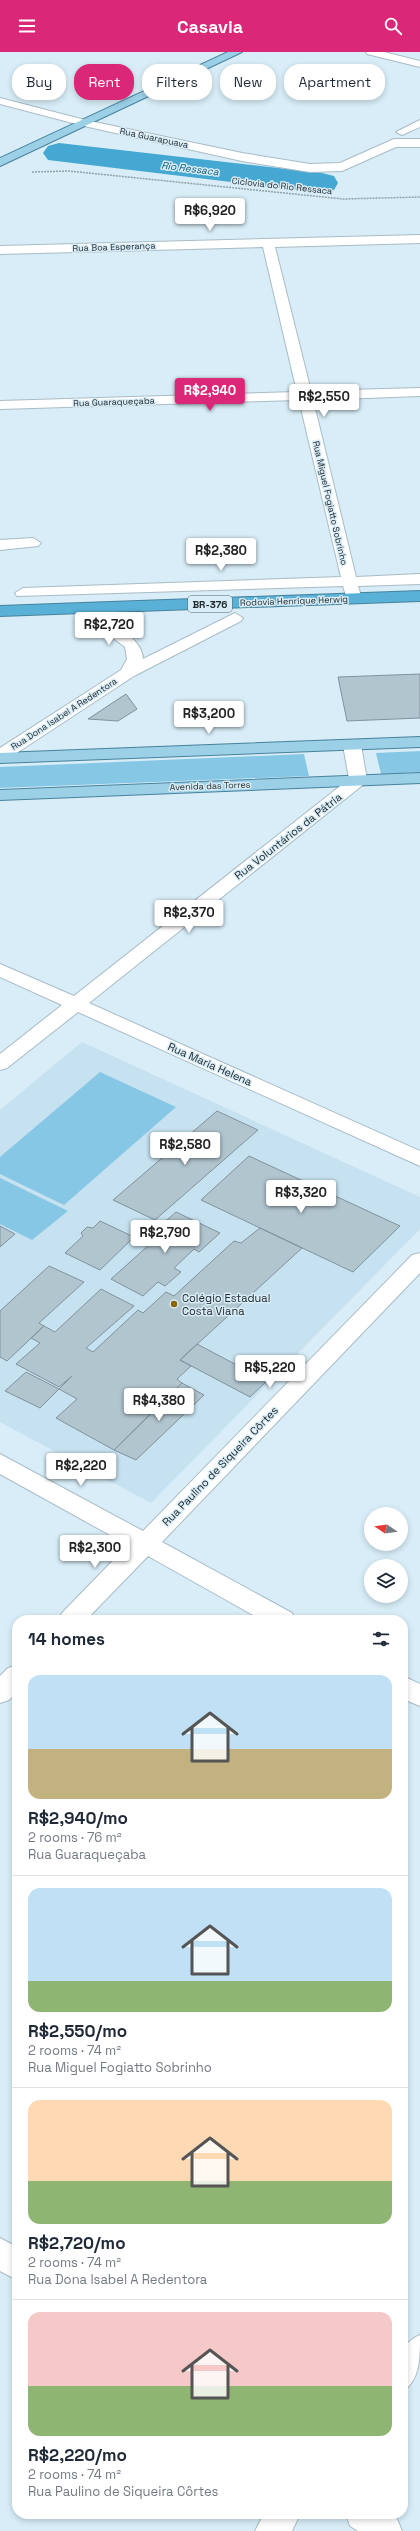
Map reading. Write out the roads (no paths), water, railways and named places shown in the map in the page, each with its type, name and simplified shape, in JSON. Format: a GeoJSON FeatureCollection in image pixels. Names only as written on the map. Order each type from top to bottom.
{"type":"FeatureCollection","features":[{"type":"Feature","properties":{"kind":"highway","name":"Rodovia Henrique Herwig"},"geometry":{"type":"LineString","coordinates":[[0,611],[420,596]]}},
{"type":"Feature","properties":{"kind":"highway","name":"Rodovia Henrique Herwig"},"geometry":{"type":"LineString","coordinates":[[0,626],[420,612]]}},
{"type":"Feature","properties":{"kind":"main road"},"geometry":{"type":"LineString","coordinates":[[0,162],[237,52]]}},
{"type":"Feature","properties":{"kind":"main road"},"geometry":{"type":"LineString","coordinates":[[0,757],[420,742]]}},
{"type":"Feature","properties":{"kind":"main road","name":"Avenida das Torres"},"geometry":{"type":"LineString","coordinates":[[0,795],[420,778]]}},
{"type":"Feature","properties":{"kind":"street"},"geometry":{"type":"LineString","coordinates":[[371,52],[420,64]]}},
{"type":"Feature","properties":{"kind":"street","name":"Rua Guarapuava"},"geometry":{"type":"LineString","coordinates":[[0,101],[84,123],[242,157],[310,168],[342,167],[394,143],[420,142]]}},
{"type":"Feature","properties":{"kind":"street"},"geometry":{"type":"LineString","coordinates":[[402,132],[420,123]]}},
{"type":"Feature","properties":{"kind":"street","name":"Rua Boa Esperança"},"geometry":{"type":"LineString","coordinates":[[0,250],[420,239]]}},
{"type":"Feature","properties":{"kind":"street","name":"Rua Miguel Fogiatto Sobrinho"},"geometry":{"type":"LineString","coordinates":[[268,243],[353,599]]}},
{"type":"Feature","properties":{"kind":"street","name":"Rua Guaraqueçaba"},"geometry":{"type":"LineString","coordinates":[[0,405],[420,392]]}},
{"type":"Feature","properties":{"kind":"street"},"geometry":{"type":"LineString","coordinates":[[0,545],[33,543]]}},
{"type":"Feature","properties":{"kind":"street"},"geometry":{"type":"LineString","coordinates":[[23,593],[420,579]]}},
{"type":"Feature","properties":{"kind":"street","name":"Rua Dona Isabel A Redentora"},"geometry":{"type":"LineString","coordinates":[[0,757],[128,673],[235,618]]}},
{"type":"Feature","properties":{"kind":"street","name":"Rua Dona Isabel A Redentora"},"geometry":{"type":"LineString","coordinates":[[87,623],[129,642],[135,649],[135,659],[128,673]]}},
{"type":"Feature","properties":{"kind":"street"},"geometry":{"type":"LineString","coordinates":[[352,745],[358,780]]}},
{"type":"Feature","properties":{"kind":"street","name":"Rua Voluntários da Pátria"},"geometry":{"type":"LineString","coordinates":[[0,1064],[358,780]]}},
{"type":"Feature","properties":{"kind":"street","name":"Rua Maria Helena"},"geometry":{"type":"LineString","coordinates":[[0,970],[420,1159]]}},
{"type":"Feature","properties":{"kind":"street","name":"Rua Paulino de Siqueira Côrtes"},"geometry":{"type":"LineString","coordinates":[[76,1615],[420,1260]]}},
{"type":"Feature","properties":{"kind":"street"},"geometry":{"type":"LineString","coordinates":[[0,1463],[274,1615]]}},
{"type":"Feature","properties":{"kind":"street"},"geometry":{"type":"LineString","coordinates":[[0,1693],[12,1680]]}},
{"type":"Feature","properties":{"kind":"street"},"geometry":{"type":"LineString","coordinates":[[408,1689],[420,1696]]}},
{"type":"Feature","properties":{"kind":"street"},"geometry":{"type":"LineString","coordinates":[[0,2253],[12,2261]]}},
{"type":"Feature","properties":{"kind":"street"},"geometry":{"type":"LineString","coordinates":[[408,2368],[420,2350]]}},
{"type":"Feature","properties":{"kind":"street"},"geometry":{"type":"LineString","coordinates":[[272,2531],[280,2519]]}},
{"type":"Feature","properties":{"kind":"street"},"geometry":{"type":"LineString","coordinates":[[369,2519],[385,2531]]}},
{"type":"Feature","properties":{"kind":"waterway","name":"Rio Ressaca"},"geometry":{"type":"LineString","coordinates":[[59,153],[322,183]]}},
{"type":"Feature","properties":{"kind":"place","name":"Colégio Estadual Costa Viana"},"geometry":{"type":"Point","coordinates":[174,1304]}}]}
